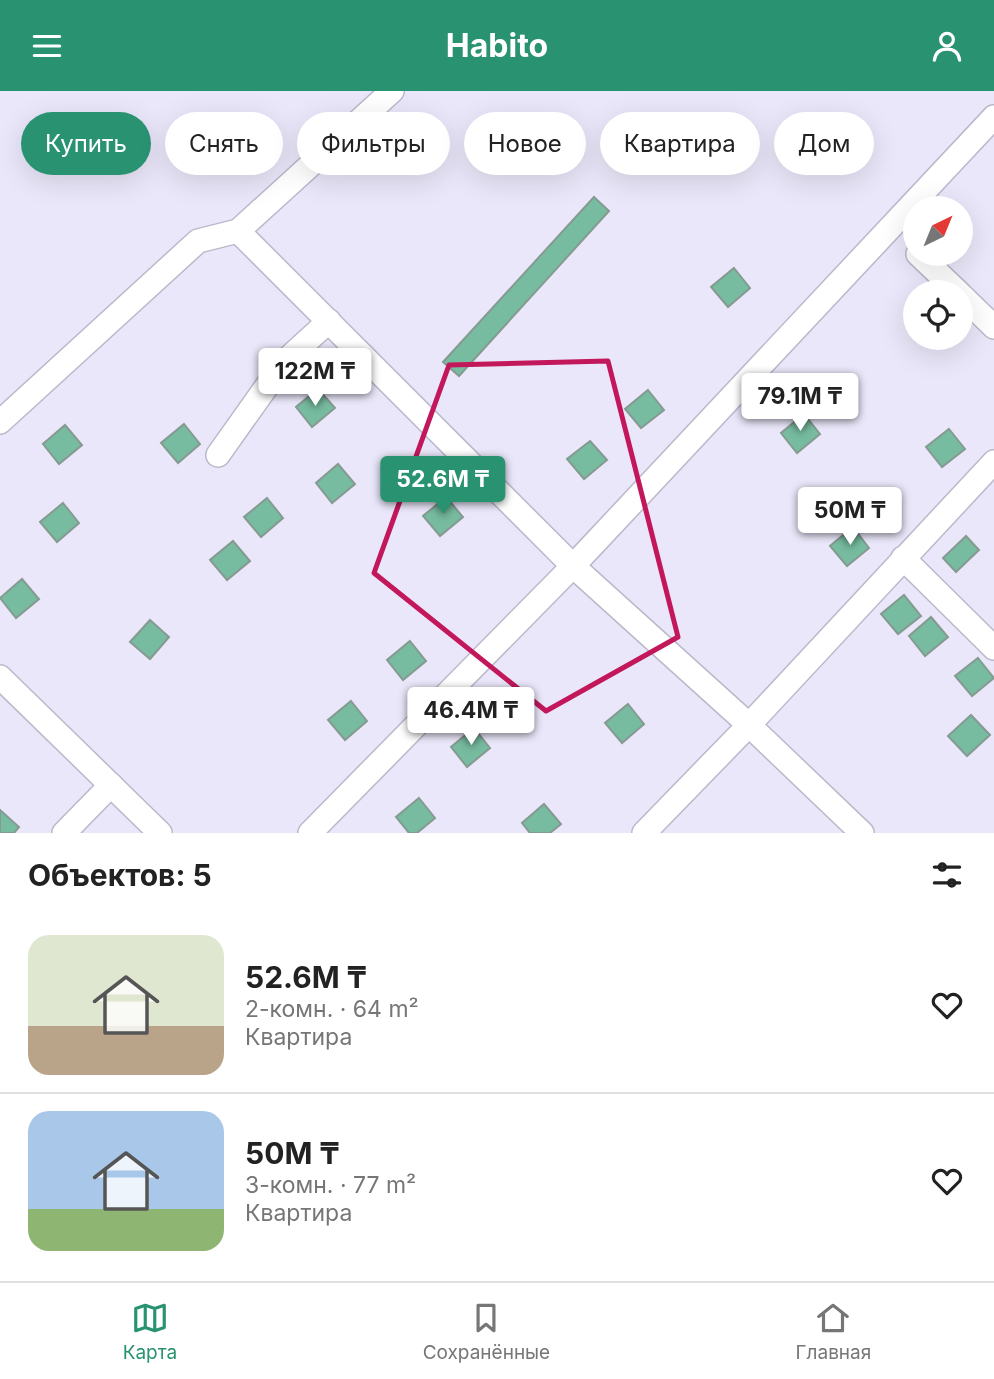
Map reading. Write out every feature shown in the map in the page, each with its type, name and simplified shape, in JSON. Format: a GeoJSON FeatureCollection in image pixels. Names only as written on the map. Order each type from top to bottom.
{"type":"FeatureCollection","features":[{"type":"Feature","properties":{"kind":"lane"},"geometry":{"type":"LineString","coordinates":[[0,422],[198,241],[238,231],[392,91]]}},
{"type":"Feature","properties":{"kind":"lane"},"geometry":{"type":"LineString","coordinates":[[310,833],[573,566],[994,117]]}},
{"type":"Feature","properties":{"kind":"lane"},"geometry":{"type":"LineString","coordinates":[[889,226],[903,240]]}},
{"type":"Feature","properties":{"kind":"lane"},"geometry":{"type":"LineString","coordinates":[[238,231],[573,566],[750,725],[862,833]]}},
{"type":"Feature","properties":{"kind":"lane"},"geometry":{"type":"LineString","coordinates":[[930,266],[944,280]]}},
{"type":"Feature","properties":{"kind":"lane"},"geometry":{"type":"LineString","coordinates":[[973,307],[994,327]]}},
{"type":"Feature","properties":{"kind":"lane"},"geometry":{"type":"LineString","coordinates":[[218,455],[284,362],[329,321]]}},
{"type":"Feature","properties":{"kind":"lane"},"geometry":{"type":"LineString","coordinates":[[644,833],[750,725],[994,462]]}},
{"type":"Feature","properties":{"kind":"lane"},"geometry":{"type":"LineString","coordinates":[[903,558],[994,648]]}},
{"type":"Feature","properties":{"kind":"lane"},"geometry":{"type":"LineString","coordinates":[[0,677],[160,833]]}},
{"type":"Feature","properties":{"kind":"lane"},"geometry":{"type":"LineString","coordinates":[[64,833],[111,785]]}},
{"type":"Feature","properties":{"kind":"highlighted area"},"geometry":{"type":"Polygon","coordinates":[[[608,361],[678,637],[546,711],[374,573],[449,365],[608,361]]]}},
{"type":"Feature","properties":{"kind":"building"},"geometry":{"type":"Polygon","coordinates":[[[594,197],[609,211],[459,376],[443,362],[594,197]]]}},
{"type":"Feature","properties":{"kind":"building"},"geometry":{"type":"Polygon","coordinates":[[[734,268],[750,288],[728,307],[711,287],[734,268]]]}},
{"type":"Feature","properties":{"kind":"building"},"geometry":{"type":"Polygon","coordinates":[[[318,389],[335,408],[312,427],[296,407],[318,389]]]}},
{"type":"Feature","properties":{"kind":"building"},"geometry":{"type":"Polygon","coordinates":[[[648,390],[664,410],[641,428],[625,409],[648,390]]]}},
{"type":"Feature","properties":{"kind":"building"},"geometry":{"type":"Polygon","coordinates":[[[804,414],[820,434],[797,453],[781,433],[804,414]]]}},
{"type":"Feature","properties":{"kind":"building"},"geometry":{"type":"Polygon","coordinates":[[[184,424],[200,444],[178,463],[161,443],[184,424]]]}},
{"type":"Feature","properties":{"kind":"building"},"geometry":{"type":"Polygon","coordinates":[[[65,425],[82,445],[59,464],[43,444],[65,425]]]}},
{"type":"Feature","properties":{"kind":"building"},"geometry":{"type":"Polygon","coordinates":[[[949,429],[965,449],[942,467],[926,447],[949,429]]]}},
{"type":"Feature","properties":{"kind":"building"},"geometry":{"type":"Polygon","coordinates":[[[590,441],[607,460],[584,479],[567,459],[590,441]]]}},
{"type":"Feature","properties":{"kind":"building"},"geometry":{"type":"Polygon","coordinates":[[[338,464],[355,484],[332,503],[316,483],[338,464]]]}},
{"type":"Feature","properties":{"kind":"building"},"geometry":{"type":"Polygon","coordinates":[[[446,497],[463,517],[440,536],[423,516],[446,497]]]}},
{"type":"Feature","properties":{"kind":"building"},"geometry":{"type":"Polygon","coordinates":[[[267,498],[283,518],[261,537],[244,517],[267,498]]]}},
{"type":"Feature","properties":{"kind":"building"},"geometry":{"type":"Polygon","coordinates":[[[63,503],[79,523],[57,542],[40,522],[63,503]]]}},
{"type":"Feature","properties":{"kind":"building"},"geometry":{"type":"Polygon","coordinates":[[[853,527],[869,548],[847,566],[830,546],[853,527]]]}},
{"type":"Feature","properties":{"kind":"building"},"geometry":{"type":"Polygon","coordinates":[[[966,536],[979,550],[956,572],[943,558],[966,536]]]}},
{"type":"Feature","properties":{"kind":"building"},"geometry":{"type":"Polygon","coordinates":[[[233,541],[250,561],[227,580],[210,560],[233,541]]]}},
{"type":"Feature","properties":{"kind":"building"},"geometry":{"type":"Polygon","coordinates":[[[22,579],[39,599],[16,618],[0,598],[22,579]]]}},
{"type":"Feature","properties":{"kind":"building"},"geometry":{"type":"Polygon","coordinates":[[[904,595],[921,616],[898,634],[881,614],[904,595]]]}},
{"type":"Feature","properties":{"kind":"building"},"geometry":{"type":"Polygon","coordinates":[[[931,617],[948,637],[925,656],[909,636],[931,617]]]}},
{"type":"Feature","properties":{"kind":"building"},"geometry":{"type":"Polygon","coordinates":[[[150,620],[169,637],[150,659],[130,642],[150,620]]]}},
{"type":"Feature","properties":{"kind":"building"},"geometry":{"type":"Polygon","coordinates":[[[410,641],[426,661],[403,680],[387,660],[410,641]]]}},
{"type":"Feature","properties":{"kind":"building"},"geometry":{"type":"Polygon","coordinates":[[[978,658],[994,678],[972,696],[955,676],[978,658]]]}},
{"type":"Feature","properties":{"kind":"building"},"geometry":{"type":"Polygon","coordinates":[[[351,701],[367,721],[345,740],[328,720],[351,701]]]}},
{"type":"Feature","properties":{"kind":"building"},"geometry":{"type":"Polygon","coordinates":[[[628,704],[644,724],[622,743],[605,723],[628,704]]]}},
{"type":"Feature","properties":{"kind":"building"},"geometry":{"type":"Polygon","coordinates":[[[971,715],[990,735],[967,756],[948,736],[971,715]]]}},
{"type":"Feature","properties":{"kind":"building"},"geometry":{"type":"Polygon","coordinates":[[[474,728],[490,748],[467,767],[451,747],[474,728]]]}},
{"type":"Feature","properties":{"kind":"building"},"geometry":{"type":"Polygon","coordinates":[[[419,798],[435,818],[417,833],[409,833],[396,817],[419,798]]]}},
{"type":"Feature","properties":{"kind":"building"},"geometry":{"type":"Polygon","coordinates":[[[544,804],[561,824],[550,833],[530,833],[522,823],[544,804]]]}},
{"type":"Feature","properties":{"kind":"building"},"geometry":{"type":"Polygon","coordinates":[[[0,810],[19,827],[14,833],[0,833],[0,810]]]}}]}
